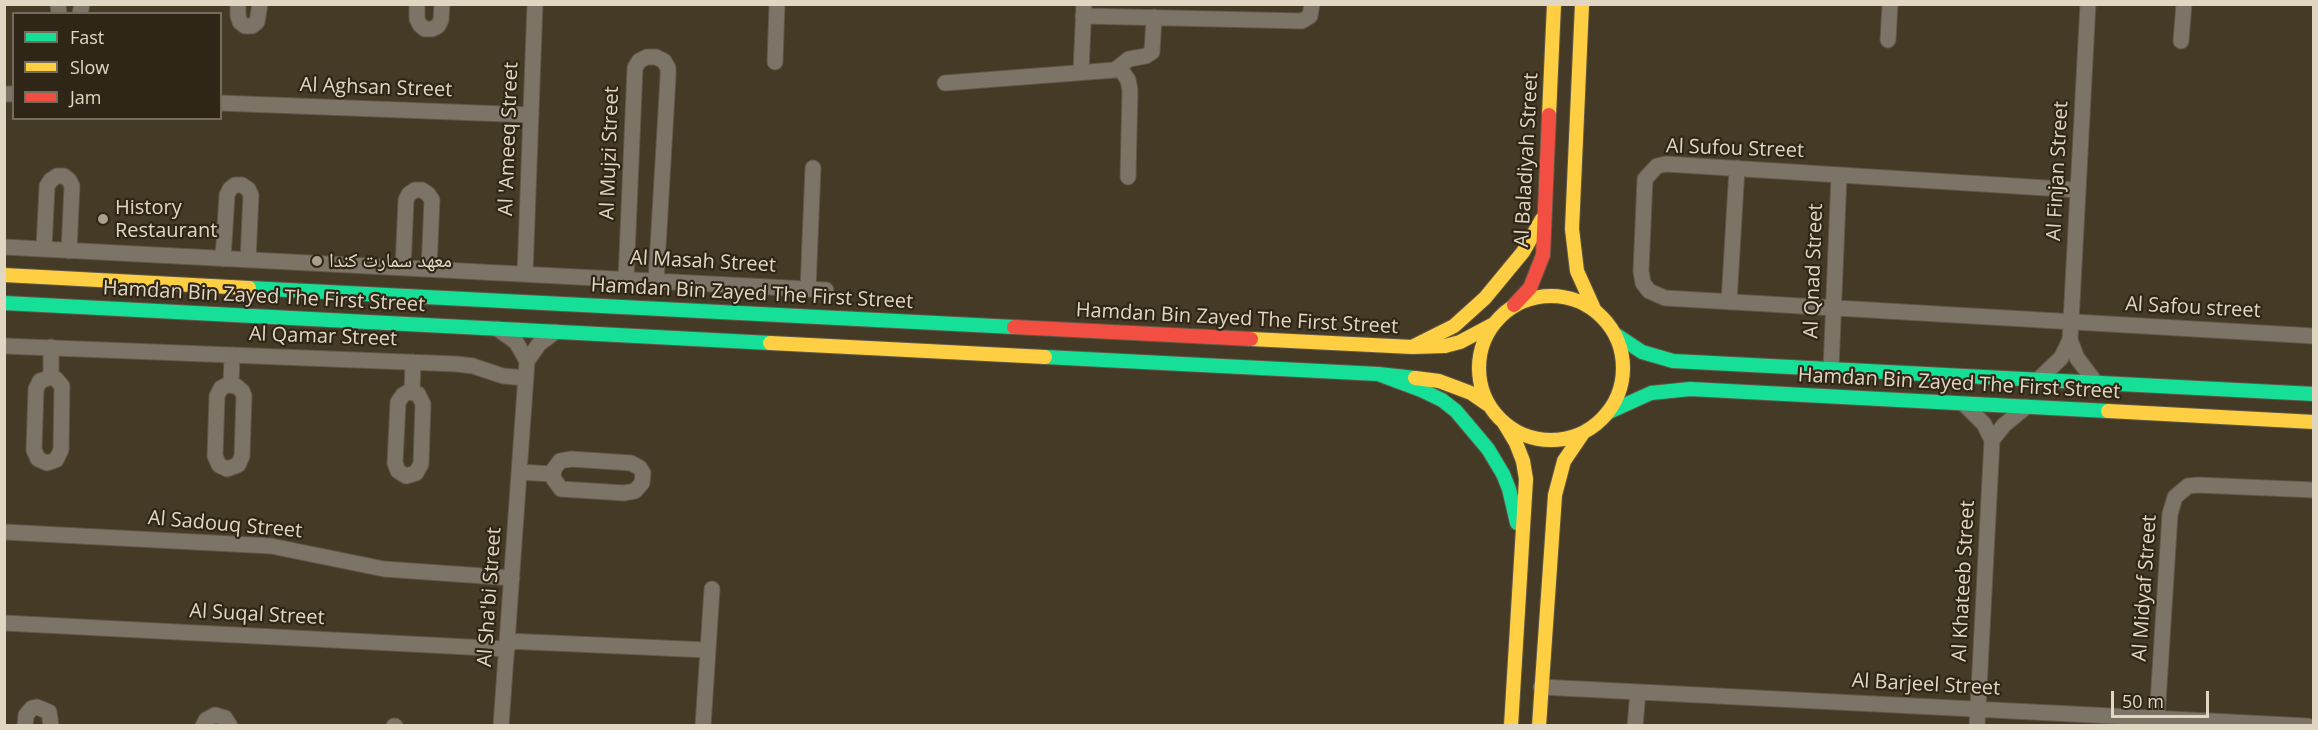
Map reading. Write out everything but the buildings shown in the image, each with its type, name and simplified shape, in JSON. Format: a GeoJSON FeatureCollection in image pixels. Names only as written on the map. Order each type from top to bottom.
{"type":"FeatureCollection","features":[{"type":"Feature","properties":{"kind":"main road","name":"Al Baladiyah Street"},"geometry":{"type":"LineString","coordinates":[[1512,307],[1530,288],[1543,255],[1554,4]]}},
{"type":"Feature","properties":{"kind":"main road"},"geometry":{"type":"LineString","coordinates":[[1504,423],[1521,435],[1542,440],[1563,440],[1583,433],[1596,424],[1616,399],[1622,383],[1622,358],[1615,334],[1595,311],[1577,271],[1572,229],[1582,4]]}},
{"type":"Feature","properties":{"kind":"main road"},"geometry":{"type":"LineString","coordinates":[[1412,347],[1454,326],[1485,298],[1523,252],[1545,214]]}},
{"type":"Feature","properties":{"kind":"main road","name":"Hamdan Bin Zayed The First Street"},"geometry":{"type":"LineString","coordinates":[[4,275],[1412,347],[1452,344],[1492,325]]}},
{"type":"Feature","properties":{"kind":"main road"},"geometry":{"type":"LineString","coordinates":[[1511,726],[1527,479],[1516,443],[1504,423],[1487,404],[1478,372],[1479,355],[1492,325],[1512,307],[1532,298],[1554,296],[1576,300],[1595,311]]}},
{"type":"Feature","properties":{"kind":"main road","name":"Hamdan Bin Zayed The First Street"},"geometry":{"type":"LineString","coordinates":[[4,303],[1378,374],[1439,381],[1471,393],[1487,404]]}},
{"type":"Feature","properties":{"kind":"main road","name":"Hamdan Bin Zayed The First Street"},"geometry":{"type":"LineString","coordinates":[[1615,334],[1642,352],[1673,361],[2313,394]]}},
{"type":"Feature","properties":{"kind":"main road"},"geometry":{"type":"LineString","coordinates":[[1378,374],[1442,400],[1456,411],[1477,435],[1494,459],[1506,482],[1523,551]]}},
{"type":"Feature","properties":{"kind":"main road","name":"Hamdan Bin Zayed The First Street"},"geometry":{"type":"LineString","coordinates":[[1607,413],[1651,393],[1690,389],[2313,422]]}},
{"type":"Feature","properties":{"kind":"main road"},"geometry":{"type":"LineString","coordinates":[[1539,726],[1555,495],[1564,461],[1583,433]]}},
{"type":"Feature","properties":{"kind":"street"},"geometry":{"type":"LineString","coordinates":[[238,4],[240,22],[245,26],[252,26],[258,22],[260,4]]}},
{"type":"Feature","properties":{"kind":"street"},"geometry":{"type":"LineString","coordinates":[[417,4],[417,19],[425,29],[438,26],[441,20],[442,4]]}},
{"type":"Feature","properties":{"kind":"street","name":"Al 'Ameeq Street"},"geometry":{"type":"LineString","coordinates":[[525,274],[535,4]]}},
{"type":"Feature","properties":{"kind":"street"},"geometry":{"type":"LineString","coordinates":[[775,62],[777,4]]}},
{"type":"Feature","properties":{"kind":"street"},"geometry":{"type":"LineString","coordinates":[[1081,72],[1084,10],[1154,17],[1196,11],[1302,21],[1310,16],[1312,4]]}},
{"type":"Feature","properties":{"kind":"street"},"geometry":{"type":"LineString","coordinates":[[1888,39],[1890,4]]}},
{"type":"Feature","properties":{"kind":"street","name":"Al Finjan Street"},"geometry":{"type":"LineString","coordinates":[[2088,4],[2070,340],[2077,358],[2096,383]]}},
{"type":"Feature","properties":{"kind":"street"},"geometry":{"type":"LineString","coordinates":[[2181,41],[2184,4]]}},
{"type":"Feature","properties":{"kind":"street"},"geometry":{"type":"LineString","coordinates":[[945,83],[1120,68],[1129,59],[1146,56],[1152,52],[1154,17]]}},
{"type":"Feature","properties":{"kind":"street","name":"Al Mujzi Street"},"geometry":{"type":"LineString","coordinates":[[626,279],[635,68],[639,61],[647,57],[656,57],[664,61],[668,68],[668,77],[656,281]]}},
{"type":"Feature","properties":{"kind":"street"},"geometry":{"type":"LineString","coordinates":[[1120,68],[1128,80],[1130,90],[1128,177]]}},
{"type":"Feature","properties":{"kind":"street","name":"Al Aghsan Street"},"geometry":{"type":"LineString","coordinates":[[222,103],[531,115]]}},
{"type":"Feature","properties":{"kind":"street","name":"Al Sufou Street"},"geometry":{"type":"LineString","coordinates":[[2071,321],[1665,298],[1649,291],[1644,284],[1641,271],[1645,179],[1657,166],[1666,164],[2078,189]]}},
{"type":"Feature","properties":{"kind":"street"},"geometry":{"type":"LineString","coordinates":[[808,289],[813,168]]}},
{"type":"Feature","properties":{"kind":"street"},"geometry":{"type":"LineString","coordinates":[[1729,302],[1737,168]]}},
{"type":"Feature","properties":{"kind":"street","name":"Al Qnad Street"},"geometry":{"type":"LineString","coordinates":[[1831,369],[1839,175]]}},
{"type":"Feature","properties":{"kind":"street"},"geometry":{"type":"LineString","coordinates":[[44,249],[47,186],[51,180],[64,177],[72,186],[69,251]]}},
{"type":"Feature","properties":{"kind":"street"},"geometry":{"type":"LineString","coordinates":[[223,259],[227,195],[235,185],[242,185],[248,189],[250,195],[248,260]]}},
{"type":"Feature","properties":{"kind":"street"},"geometry":{"type":"LineString","coordinates":[[403,268],[406,200],[415,190],[422,190],[432,200],[429,269]]}},
{"type":"Feature","properties":{"kind":"street","name":"Al Masah Street"},"geometry":{"type":"LineString","coordinates":[[4,247],[826,290]]}},
{"type":"Feature","properties":{"kind":"street"},"geometry":{"type":"LineString","coordinates":[[562,304],[574,293],[579,277]]}},
{"type":"Feature","properties":{"kind":"street"},"geometry":{"type":"LineString","coordinates":[[596,278],[601,295],[612,306]]}},
{"type":"Feature","properties":{"kind":"street","name":"Al Safou street"},"geometry":{"type":"LineString","coordinates":[[2071,321],[2313,336]]}},
{"type":"Feature","properties":{"kind":"street"},"geometry":{"type":"LineString","coordinates":[[498,329],[516,342],[527,361],[539,344],[555,332]]}},
{"type":"Feature","properties":{"kind":"street"},"geometry":{"type":"LineString","coordinates":[[2038,380],[2061,358],[2070,340]]}},
{"type":"Feature","properties":{"kind":"street","name":"Al Qamar Street"},"geometry":{"type":"LineString","coordinates":[[4,346],[466,365],[503,376],[526,378]]}},
{"type":"Feature","properties":{"kind":"street"},"geometry":{"type":"LineString","coordinates":[[51,347],[51,377]]}},
{"type":"Feature","properties":{"kind":"street","name":"Al Qamar Street"},"geometry":{"type":"LineString","coordinates":[[231,385],[232,355]]}},
{"type":"Feature","properties":{"kind":"street","name":"Al Sha'bi Street"},"geometry":{"type":"LineString","coordinates":[[501,726],[527,361]]}},
{"type":"Feature","properties":{"kind":"street","name":"Al Qamar Street"},"geometry":{"type":"LineString","coordinates":[[412,392],[413,362]]}},
{"type":"Feature","properties":{"kind":"street"},"geometry":{"type":"LineString","coordinates":[[51,377],[62,386],[61,450],[56,460],[47,463],[38,459],[34,450],[36,389],[40,381],[51,377]]}},
{"type":"Feature","properties":{"kind":"street"},"geometry":{"type":"LineString","coordinates":[[231,385],[240,388],[244,396],[242,456],[238,465],[227,469],[219,465],[215,456],[217,396],[221,388],[231,385]]}},
{"type":"Feature","properties":{"kind":"street","name":"Al Qamar Street"},"geometry":{"type":"LineString","coordinates":[[412,392],[418,394],[423,404],[421,464],[416,473],[406,476],[398,471],[395,463],[398,402],[403,395],[412,392]]}},
{"type":"Feature","properties":{"kind":"street"},"geometry":{"type":"LineString","coordinates":[[1965,405],[1984,424],[1992,440],[2004,424],[2026,407]]}},
{"type":"Feature","properties":{"kind":"street","name":"Al Khateeb Street"},"geometry":{"type":"LineString","coordinates":[[1977,726],[1992,440]]}},
{"type":"Feature","properties":{"kind":"street"},"geometry":{"type":"LineString","coordinates":[[565,460],[604,461],[636,465],[640,468],[643,478],[639,488],[630,492],[565,491],[554,483],[552,474],[556,465],[565,460]]}},
{"type":"Feature","properties":{"kind":"street"},"geometry":{"type":"LineString","coordinates":[[520,472],[552,474]]}},
{"type":"Feature","properties":{"kind":"street","name":"Al Midyaf Street"},"geometry":{"type":"LineString","coordinates":[[2157,718],[2170,514],[2175,497],[2188,486],[2198,484],[2313,490]]}},
{"type":"Feature","properties":{"kind":"street","name":"Al Sadouq Street"},"geometry":{"type":"LineString","coordinates":[[4,532],[271,546],[384,569],[512,578]]}},
{"type":"Feature","properties":{"kind":"street"},"geometry":{"type":"LineString","coordinates":[[703,726],[712,589]]}},
{"type":"Feature","properties":{"kind":"street","name":"Al Suqal Street"},"geometry":{"type":"LineString","coordinates":[[4,623],[507,645],[708,650]]}},
{"type":"Feature","properties":{"kind":"street","name":"Al Barjeel Street"},"geometry":{"type":"LineString","coordinates":[[1541,687],[1978,709],[2135,721],[2157,718],[2308,726]]}},
{"type":"Feature","properties":{"kind":"street"},"geometry":{"type":"LineString","coordinates":[[1635,726],[1638,692]]}},
{"type":"Feature","properties":{"kind":"street"},"geometry":{"type":"LineString","coordinates":[[25,726],[26,715],[32,708],[37,707],[49,712],[51,726]]}},
{"type":"Feature","properties":{"kind":"street"},"geometry":{"type":"LineString","coordinates":[[203,726],[206,720],[215,715],[225,718],[230,726]]}},
{"type":"Feature","properties":{"kind":"traffic: fast"},"geometry":{"type":"LineString","coordinates":[[249,288],[1014,327]]}},
{"type":"Feature","properties":{"kind":"traffic: fast"},"geometry":{"type":"LineString","coordinates":[[4,303],[770,343]]}},
{"type":"Feature","properties":{"kind":"traffic: fast"},"geometry":{"type":"LineString","coordinates":[[1615,334],[1642,352],[1673,361],[2314,394]]}},
{"type":"Feature","properties":{"kind":"traffic: fast"},"geometry":{"type":"LineString","coordinates":[[1045,357],[1378,374],[1415,378]]}},
{"type":"Feature","properties":{"kind":"traffic: fast"},"geometry":{"type":"LineString","coordinates":[[1378,374],[1421,390],[1442,400],[1456,411],[1488,449],[1503,474],[1517,523]]}},
{"type":"Feature","properties":{"kind":"traffic: fast"},"geometry":{"type":"LineString","coordinates":[[1607,413],[1651,393],[1690,389],[2108,411]]}},
{"type":"Feature","properties":{"kind":"traffic: slow"},"geometry":{"type":"LineString","coordinates":[[1549,115],[1554,4]]}},
{"type":"Feature","properties":{"kind":"traffic: slow"},"geometry":{"type":"LineString","coordinates":[[1582,4],[1572,229],[1577,271],[1595,311]]}},
{"type":"Feature","properties":{"kind":"traffic: slow"},"geometry":{"type":"LineString","coordinates":[[1412,347],[1454,326],[1485,298],[1523,252],[1542,219]]}},
{"type":"Feature","properties":{"kind":"traffic: slow"},"geometry":{"type":"LineString","coordinates":[[4,275],[249,288]]}},
{"type":"Feature","properties":{"kind":"traffic: slow"},"geometry":{"type":"LineString","coordinates":[[1551,296],[1579,301],[1602,317],[1618,340],[1623,368],[1618,396],[1602,419],[1579,435],[1551,440],[1523,435],[1500,419],[1484,396],[1479,368],[1484,340],[1500,317],[1523,301],[1551,296]]}},
{"type":"Feature","properties":{"kind":"traffic: slow"},"geometry":{"type":"LineString","coordinates":[[1251,339],[1412,347],[1445,346],[1460,342],[1492,325]]}},
{"type":"Feature","properties":{"kind":"traffic: slow"},"geometry":{"type":"LineString","coordinates":[[770,343],[1045,357]]}},
{"type":"Feature","properties":{"kind":"traffic: slow"},"geometry":{"type":"LineString","coordinates":[[1415,378],[1439,381],[1471,393],[1487,404]]}},
{"type":"Feature","properties":{"kind":"traffic: slow"},"geometry":{"type":"LineString","coordinates":[[2108,411],[2314,422]]}},
{"type":"Feature","properties":{"kind":"traffic: slow"},"geometry":{"type":"LineString","coordinates":[[1504,423],[1516,443],[1523,461],[1526,479],[1511,726]]}},
{"type":"Feature","properties":{"kind":"traffic: slow"},"geometry":{"type":"LineString","coordinates":[[1539,726],[1555,495],[1564,461],[1583,433]]}},
{"type":"Feature","properties":{"kind":"traffic: jam"},"geometry":{"type":"LineString","coordinates":[[1514,305],[1530,288],[1543,255],[1549,115]]}},
{"type":"Feature","properties":{"kind":"traffic: jam"},"geometry":{"type":"LineString","coordinates":[[1014,327],[1251,339]]}},
{"type":"Feature","properties":{"kind":"place","name":"History Restaurant"},"geometry":{"type":"Point","coordinates":[103,219]}},
{"type":"Feature","properties":{"kind":"place","name":"معهد سمارت كندا"},"geometry":{"type":"Point","coordinates":[317,261]}}]}
